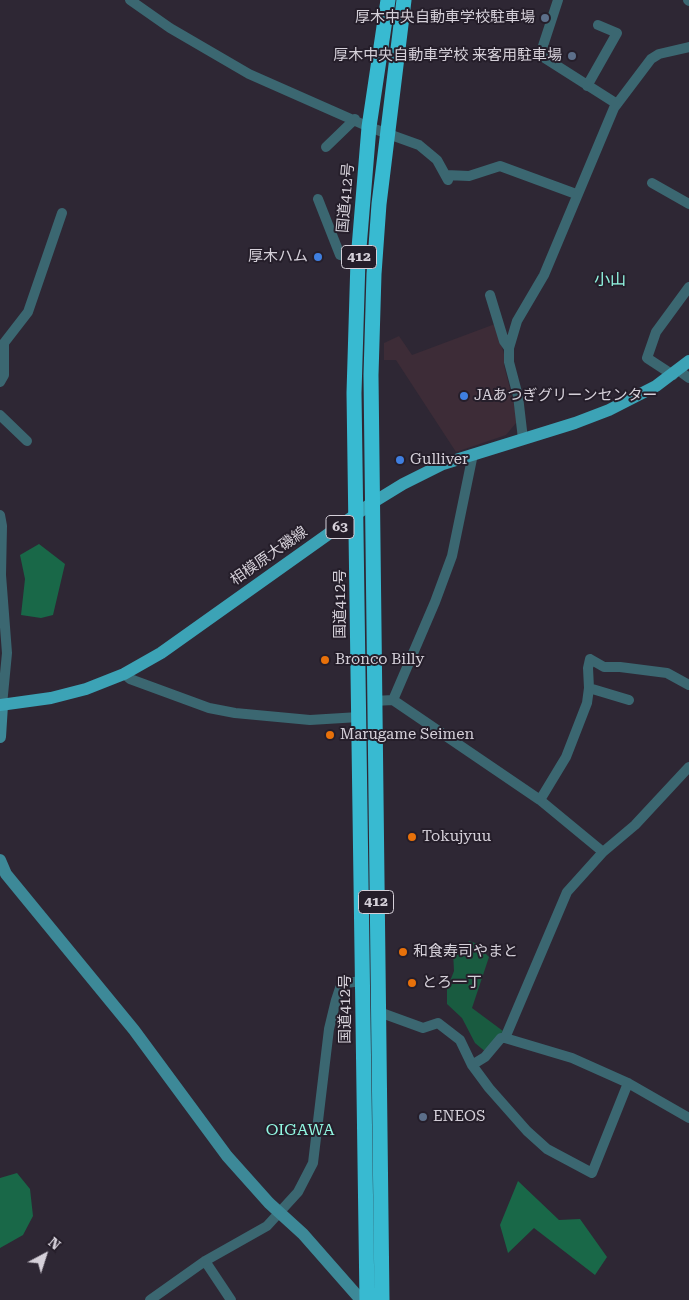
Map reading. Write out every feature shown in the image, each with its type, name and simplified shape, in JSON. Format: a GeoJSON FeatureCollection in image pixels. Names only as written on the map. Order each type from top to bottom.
{"type":"FeatureCollection","features":[{"type":"Feature","properties":{"kind":"highway","name":"国道412号"},"geometry":{"type":"LineString","coordinates":[[367,1300],[354,393],[358,260],[369,127],[388,0]]}},
{"type":"Feature","properties":{"kind":"highway","name":"国道412号"},"geometry":{"type":"LineString","coordinates":[[382,1300],[371,375],[373,283],[386,134],[404,0]]}},
{"type":"Feature","properties":{"kind":"main road","name":"相模原大磯線"},"geometry":{"type":"LineString","coordinates":[[1,705],[51,698],[86,689],[124,674],[161,653],[372,503],[424,473],[473,454],[575,423],[609,410],[680,374],[689,361]]}},
{"type":"Feature","properties":{"kind":"street"},"geometry":{"type":"LineString","coordinates":[[130,0],[170,28],[249,74],[369,127],[419,145],[437,160],[447,177],[469,176],[500,166],[576,194]]}},
{"type":"Feature","properties":{"kind":"street"},"geometry":{"type":"LineString","coordinates":[[558,0],[540,56],[617,104]]}},
{"type":"Feature","properties":{"kind":"street"},"geometry":{"type":"LineString","coordinates":[[587,86],[617,33],[598,25]]}},
{"type":"Feature","properties":{"kind":"street"},"geometry":{"type":"LineString","coordinates":[[523,439],[518,396],[509,362],[509,348],[517,321],[544,275],[576,194],[617,104],[651,59],[659,54],[689,47]]}},
{"type":"Feature","properties":{"kind":"street"},"geometry":{"type":"LineString","coordinates":[[326,146],[355,120]]}},
{"type":"Feature","properties":{"kind":"street"},"geometry":{"type":"LineString","coordinates":[[652,183],[689,204]]}},
{"type":"Feature","properties":{"kind":"street"},"geometry":{"type":"LineString","coordinates":[[318,199],[340,255],[358,260]]}},
{"type":"Feature","properties":{"kind":"street"},"geometry":{"type":"LineString","coordinates":[[0,382],[4,375],[2,342],[28,312],[62,213]]}},
{"type":"Feature","properties":{"kind":"street"},"geometry":{"type":"LineString","coordinates":[[680,374],[647,358],[656,332],[689,286]]}},
{"type":"Feature","properties":{"kind":"street"},"geometry":{"type":"LineString","coordinates":[[490,295],[504,341],[509,348]]}},
{"type":"Feature","properties":{"kind":"street"},"geometry":{"type":"LineString","coordinates":[[0,415],[27,441]]}},
{"type":"Feature","properties":{"kind":"street"},"geometry":{"type":"LineString","coordinates":[[393,700],[435,602],[452,556],[473,454]]}},
{"type":"Feature","properties":{"kind":"street"},"geometry":{"type":"LineString","coordinates":[[0,515],[2,526],[1,575],[7,653],[1,705],[0,736]]}},
{"type":"Feature","properties":{"kind":"street"},"geometry":{"type":"LineString","coordinates":[[540,800],[566,757],[587,703],[590,659],[604,667],[620,667],[666,673],[689,685]]}},
{"type":"Feature","properties":{"kind":"street"},"geometry":{"type":"LineString","coordinates":[[124,674],[130,679],[209,708],[235,713],[310,720],[359,717]]}},
{"type":"Feature","properties":{"kind":"street"},"geometry":{"type":"LineString","coordinates":[[589,688],[629,700]]}},
{"type":"Feature","properties":{"kind":"street"},"geometry":{"type":"LineString","coordinates":[[374,701],[393,700],[540,800],[603,852]]}},
{"type":"Feature","properties":{"kind":"street"},"geometry":{"type":"LineString","coordinates":[[505,1038],[567,892],[603,852],[634,825],[689,767]]}},
{"type":"Feature","properties":{"kind":"street"},"geometry":{"type":"LineString","coordinates":[[0,860],[6,874],[134,1030],[227,1156],[280,1213],[303,1234],[361,1300]]}},
{"type":"Feature","properties":{"kind":"street"},"geometry":{"type":"LineString","coordinates":[[150,1300],[205,1262],[267,1226],[298,1192],[314,1163],[329,1029],[340,988],[345,984],[363,981]]}},
{"type":"Feature","properties":{"kind":"street"},"geometry":{"type":"LineString","coordinates":[[379,1012],[423,1028],[438,1023],[460,1040],[472,1065],[527,1132],[547,1149],[592,1173],[628,1083]]}},
{"type":"Feature","properties":{"kind":"street"},"geometry":{"type":"LineString","coordinates":[[472,1065],[485,1057],[501,1038],[505,1038],[572,1058],[628,1083],[689,1118]]}},
{"type":"Feature","properties":{"kind":"street"},"geometry":{"type":"LineString","coordinates":[[205,1262],[231,1300]]}},
{"type":"Feature","properties":{"kind":"shaded area"},"geometry":{"type":"Polygon","coordinates":[[[495,324],[504,354],[504,365],[516,413],[516,423],[506,435],[456,452],[396,360],[384,360],[384,343],[399,336],[412,355],[495,324]]]}},
{"type":"Feature","properties":{"kind":"green space"},"geometry":{"type":"Polygon","coordinates":[[[39,544],[65,564],[53,615],[41,618],[21,615],[25,579],[20,555],[39,544]]]}},
{"type":"Feature","properties":{"kind":"green space"},"geometry":{"type":"Polygon","coordinates":[[[469,941],[487,947],[486,954],[489,957],[472,1008],[503,1031],[487,1053],[475,1043],[462,1018],[447,1004],[447,989],[454,971],[453,952],[465,949],[469,941]]]}},
{"type":"Feature","properties":{"kind":"green space"},"geometry":{"type":"Polygon","coordinates":[[[17,1173],[30,1189],[33,1216],[23,1235],[0,1248],[0,1178],[17,1173]]]}},
{"type":"Feature","properties":{"kind":"green space"},"geometry":{"type":"Polygon","coordinates":[[[518,1181],[559,1220],[580,1219],[607,1257],[595,1275],[534,1228],[508,1253],[500,1225],[518,1181]]]}},
{"type":"Feature","properties":{"kind":"place","name":"厚木中央自動車学校駐車場"},"geometry":{"type":"Point","coordinates":[545,18]}},
{"type":"Feature","properties":{"kind":"place","name":"厚木中央自動車学校 来客用駐車場"},"geometry":{"type":"Point","coordinates":[572,56]}},
{"type":"Feature","properties":{"kind":"place","name":"厚木ハム"},"geometry":{"type":"Point","coordinates":[318,257]}},
{"type":"Feature","properties":{"kind":"place","name":"JAあつぎグリーンセンター"},"geometry":{"type":"Point","coordinates":[464,396]}},
{"type":"Feature","properties":{"kind":"place","name":"Gulliver"},"geometry":{"type":"Point","coordinates":[400,460]}},
{"type":"Feature","properties":{"kind":"place","name":"Bronco Billy"},"geometry":{"type":"Point","coordinates":[325,660]}},
{"type":"Feature","properties":{"kind":"place","name":"Marugame Seimen"},"geometry":{"type":"Point","coordinates":[330,735]}},
{"type":"Feature","properties":{"kind":"place","name":"Tokujyuu"},"geometry":{"type":"Point","coordinates":[412,837]}},
{"type":"Feature","properties":{"kind":"place","name":"和食寿司やまと"},"geometry":{"type":"Point","coordinates":[403,952]}},
{"type":"Feature","properties":{"kind":"place","name":"とろ一丁"},"geometry":{"type":"Point","coordinates":[412,983]}},
{"type":"Feature","properties":{"kind":"place","name":"ENEOS"},"geometry":{"type":"Point","coordinates":[423,1117]}},
{"type":"Feature","properties":{"kind":"district","name":"小山"},"geometry":{"type":"Point","coordinates":[610,280]}},
{"type":"Feature","properties":{"kind":"district","name":"OIGAWA"},"geometry":{"type":"Point","coordinates":[300,1130]}}]}
